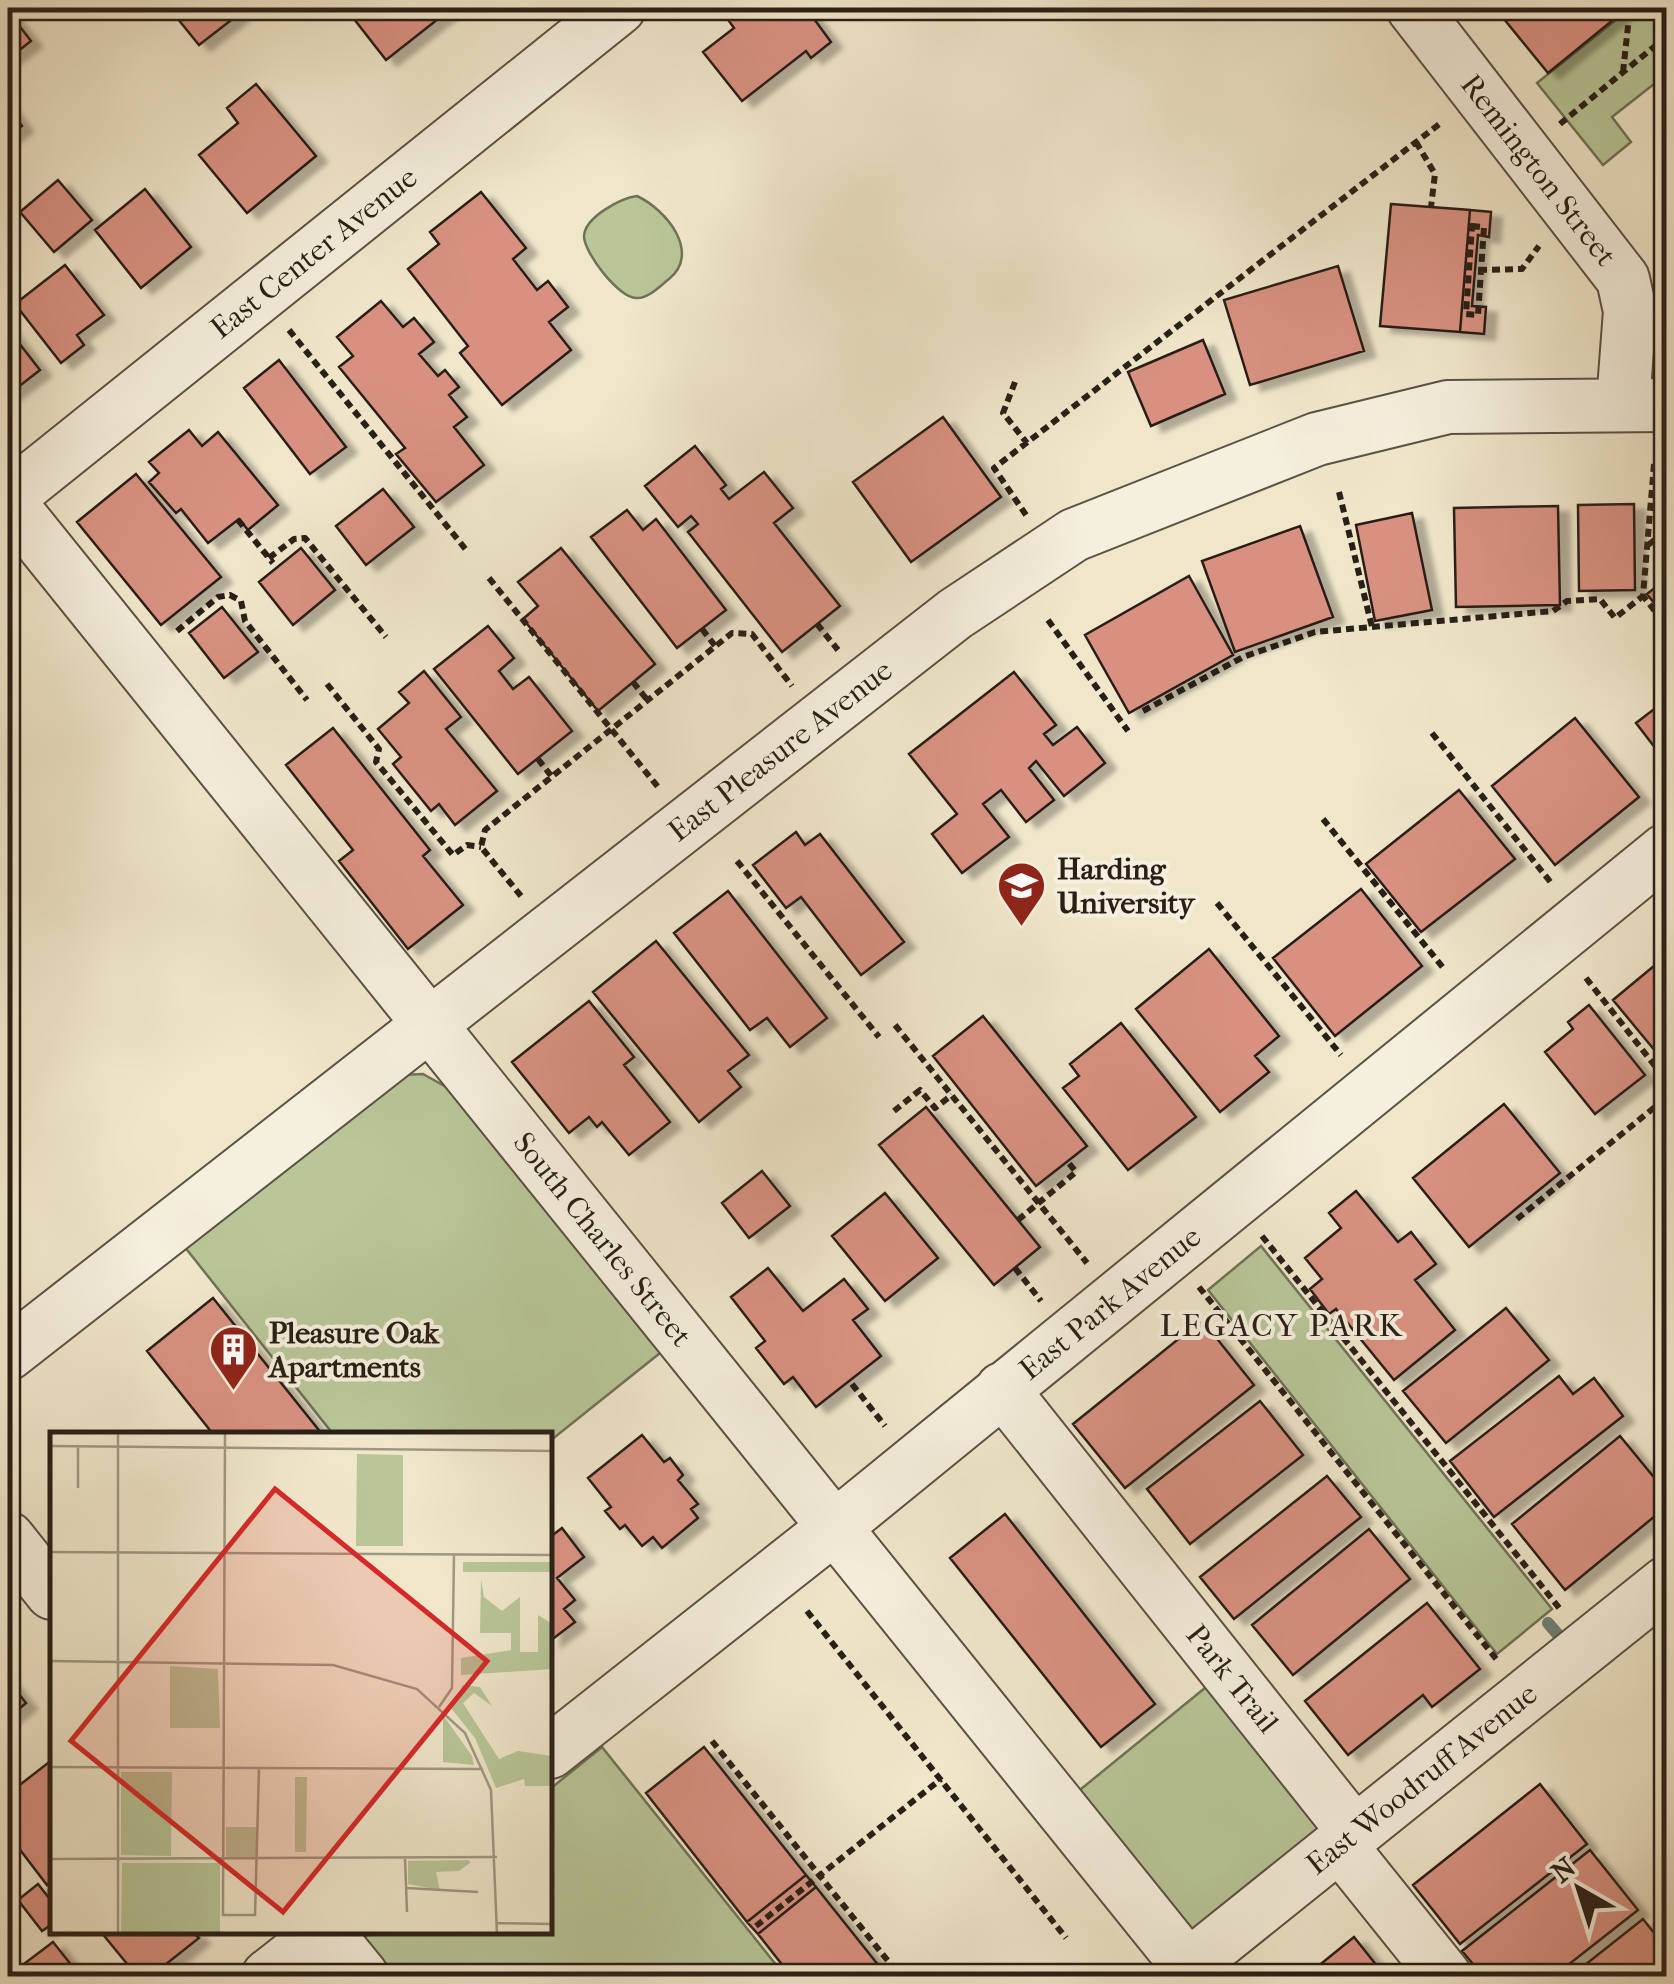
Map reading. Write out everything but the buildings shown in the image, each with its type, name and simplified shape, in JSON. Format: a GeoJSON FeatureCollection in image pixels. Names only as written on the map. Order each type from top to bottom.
{"type":"FeatureCollection","features":[{"type":"Feature","properties":{"kind":"street","name":"East Center Avenue"},"geometry":{"type":"LineString","coordinates":[[8,500],[619,8]]}},
{"type":"Feature","properties":{"kind":"street","name":"Remington Street"},"geometry":{"type":"LineString","coordinates":[[1413,8],[1623,279],[1645,404]]}},
{"type":"Feature","properties":{"kind":"street","name":"East Pleasure Avenue"},"geometry":{"type":"LineString","coordinates":[[8,1354],[955,614],[1074,535],[1317,439],[1448,407],[1645,404]]}},
{"type":"Feature","properties":{"kind":"street","name":"South Charles Street"},"geometry":{"type":"LineString","coordinates":[[8,500],[834,1527],[1187,1973]]}},
{"type":"Feature","properties":{"kind":"street","name":"East Park Avenue"},"geometry":{"type":"LineString","coordinates":[[552,1750],[834,1527],[1666,850]]}},
{"type":"Feature","properties":{"kind":"street","name":"Park Trail"},"geometry":{"type":"LineString","coordinates":[[1002,1389],[1344,1820],[1351,1859],[1445,1976]]}},
{"type":"Feature","properties":{"kind":"street"},"geometry":{"type":"LineString","coordinates":[[8,1538],[50,1590]]}},
{"type":"Feature","properties":{"kind":"street","name":"East Woodruff Avenue"},"geometry":{"type":"LineString","coordinates":[[1187,1973],[1666,1583]]}},
{"type":"Feature","properties":{"kind":"street"},"geometry":{"type":"LineString","coordinates":[[268,1976],[322,1934]]}},
{"type":"Feature","properties":{"kind":"street"},"geometry":{"type":"LineString","coordinates":[[327,1934],[362,1976]]}},
{"type":"Feature","properties":{"kind":"path"},"geometry":{"type":"LineString","coordinates":[[1623,73],[1630,8]]}},
{"type":"Feature","properties":{"kind":"path"},"geometry":{"type":"LineString","coordinates":[[1559,125],[1666,37]]}},
{"type":"Feature","properties":{"kind":"path"},"geometry":{"type":"LineString","coordinates":[[1026,515],[994,468],[1442,122]]}},
{"type":"Feature","properties":{"kind":"path"},"geometry":{"type":"LineString","coordinates":[[1416,142],[1435,174],[1431,208]]}},
{"type":"Feature","properties":{"kind":"path"},"geometry":{"type":"LineString","coordinates":[[1472,226],[1484,227],[1482,270],[1478,316],[1466,314],[1472,226]]}},
{"type":"Feature","properties":{"kind":"path"},"geometry":{"type":"LineString","coordinates":[[1467,269],[1522,269],[1533,260],[1540,240]]}},
{"type":"Feature","properties":{"kind":"path"},"geometry":{"type":"LineString","coordinates":[[283,323],[467,551]]}},
{"type":"Feature","properties":{"kind":"path"},"geometry":{"type":"LineString","coordinates":[[1014,382],[1003,412],[1027,443]]}},
{"type":"Feature","properties":{"kind":"path"},"geometry":{"type":"LineString","coordinates":[[1654,464],[1643,596],[1666,626]]}},
{"type":"Feature","properties":{"kind":"path"},"geometry":{"type":"LineString","coordinates":[[1339,492],[1372,628]]}},
{"type":"Feature","properties":{"kind":"path"},"geometry":{"type":"LineString","coordinates":[[238,520],[271,561],[294,540],[305,538],[386,637]]}},
{"type":"Feature","properties":{"kind":"path"},"geometry":{"type":"LineString","coordinates":[[1648,546],[1666,531]]}},
{"type":"Feature","properties":{"kind":"path"},"geometry":{"type":"LineString","coordinates":[[488,578],[665,796]]}},
{"type":"Feature","properties":{"kind":"path"},"geometry":{"type":"LineString","coordinates":[[176,631],[218,597],[230,594],[242,601],[245,621],[307,700]]}},
{"type":"Feature","properties":{"kind":"path"},"geometry":{"type":"LineString","coordinates":[[1666,594],[1658,601],[1666,611]]}},
{"type":"Feature","properties":{"kind":"path"},"geometry":{"type":"LineString","coordinates":[[1143,711],[1243,658],[1315,632],[1554,611],[1568,601],[1584,600],[1600,600],[1616,618],[1643,596]]}},
{"type":"Feature","properties":{"kind":"path"},"geometry":{"type":"LineString","coordinates":[[1048,620],[1128,731]]}},
{"type":"Feature","properties":{"kind":"path"},"geometry":{"type":"LineString","coordinates":[[817,624],[841,655]]}},
{"type":"Feature","properties":{"kind":"path"},"geometry":{"type":"LineString","coordinates":[[702,629],[716,647]]}},
{"type":"Feature","properties":{"kind":"path"},"geometry":{"type":"LineString","coordinates":[[481,848],[485,830],[732,633],[752,634],[796,691]]}},
{"type":"Feature","properties":{"kind":"path"},"geometry":{"type":"LineString","coordinates":[[633,682],[648,701]]}},
{"type":"Feature","properties":{"kind":"path"},"geometry":{"type":"LineString","coordinates":[[327,684],[379,748],[376,762],[452,856],[467,844],[481,848],[528,904]]}},
{"type":"Feature","properties":{"kind":"path"},"geometry":{"type":"LineString","coordinates":[[1432,733],[1558,893]]}},
{"type":"Feature","properties":{"kind":"path"},"geometry":{"type":"LineString","coordinates":[[538,759],[552,776]]}},
{"type":"Feature","properties":{"kind":"path"},"geometry":{"type":"LineString","coordinates":[[1324,820],[1452,980]]}},
{"type":"Feature","properties":{"kind":"path"},"geometry":{"type":"LineString","coordinates":[[737,861],[879,1037]]}},
{"type":"Feature","properties":{"kind":"path"},"geometry":{"type":"LineString","coordinates":[[1217,903],[1341,1055]]}},
{"type":"Feature","properties":{"kind":"path"},"geometry":{"type":"LineString","coordinates":[[1586,978],[1666,1080]]}},
{"type":"Feature","properties":{"kind":"path"},"geometry":{"type":"LineString","coordinates":[[895,1024],[1094,1272]]}},
{"type":"Feature","properties":{"kind":"path"},"geometry":{"type":"LineString","coordinates":[[894,1111],[920,1090],[935,1108],[952,1095]]}},
{"type":"Feature","properties":{"kind":"path"},"geometry":{"type":"LineString","coordinates":[[1516,1218],[1666,1098]]}},
{"type":"Feature","properties":{"kind":"path"},"geometry":{"type":"LineString","coordinates":[[1018,1220],[1076,1172],[1067,1162]]}},
{"type":"Feature","properties":{"kind":"path"},"geometry":{"type":"LineString","coordinates":[[1262,1236],[1561,1610],[1550,1618]]}},
{"type":"Feature","properties":{"kind":"path"},"geometry":{"type":"LineString","coordinates":[[1014,1268],[1048,1310]]}},
{"type":"Feature","properties":{"kind":"path"},"geometry":{"type":"LineString","coordinates":[[1198,1286],[1497,1660],[1513,1648]]}},
{"type":"Feature","properties":{"kind":"path"},"geometry":{"type":"LineString","coordinates":[[852,1384],[885,1426]]}},
{"type":"Feature","properties":{"kind":"path"},"geometry":{"type":"LineString","coordinates":[[807,1611],[1066,1938]]}},
{"type":"Feature","properties":{"kind":"path"},"geometry":{"type":"LineString","coordinates":[[712,1741],[900,1976]]}},
{"type":"Feature","properties":{"kind":"path"},"geometry":{"type":"LineString","coordinates":[[756,1926],[940,1779]]}},
{"type":"Feature","properties":{"kind":"green space"},"geometry":{"type":"Polygon","coordinates":[[[1624,8],[1666,8],[1666,100],[1654,84],[1612,117],[1631,142],[1603,165],[1537,83],[1626,12],[1624,8]]]}},
{"type":"Feature","properties":{"kind":"green space"},"geometry":{"type":"Polygon","coordinates":[[[637,196],[669,222],[681,245],[682,257],[669,279],[640,298],[621,291],[604,273],[584,236],[597,216],[622,200],[637,196]]]}},
{"type":"Feature","properties":{"kind":"green space"},"geometry":{"type":"Polygon","coordinates":[[[423,1074],[448,1088],[660,1353],[552,1439],[552,1432],[331,1432],[184,1246],[400,1075],[423,1074]]]}},
{"type":"Feature","properties":{"kind":"green space"},"geometry":{"type":"Polygon","coordinates":[[[1261,1246],[1552,1609],[1497,1654],[1208,1290],[1261,1246]]]}},
{"type":"Feature","properties":{"kind":"green space"},"geometry":{"type":"Polygon","coordinates":[[[1211,1683],[1329,1829],[1188,1943],[1070,1798],[1211,1683]]]}},
{"type":"Feature","properties":{"kind":"green space"},"geometry":{"type":"Polygon","coordinates":[[[602,1747],[785,1976],[388,1976],[360,1941],[369,1934],[552,1934],[552,1787],[602,1747]]]}},
{"type":"Feature","properties":{"kind":"waterway"},"geometry":{"type":"LineString","coordinates":[[1548,1623],[1560,1637]]}},
{"type":"Feature","properties":{"kind":"place","name":"Harding University"},"geometry":{"type":"Point","coordinates":[1022,928]}},
{"type":"Feature","properties":{"kind":"place","name":"Pleasure Oak Apartments"},"geometry":{"type":"Point","coordinates":[234,1392]}},
{"type":"Feature","properties":{"kind":"district","name":"LEGACY PARK"},"geometry":{"type":"Point","coordinates":[1282,1325]}}]}
